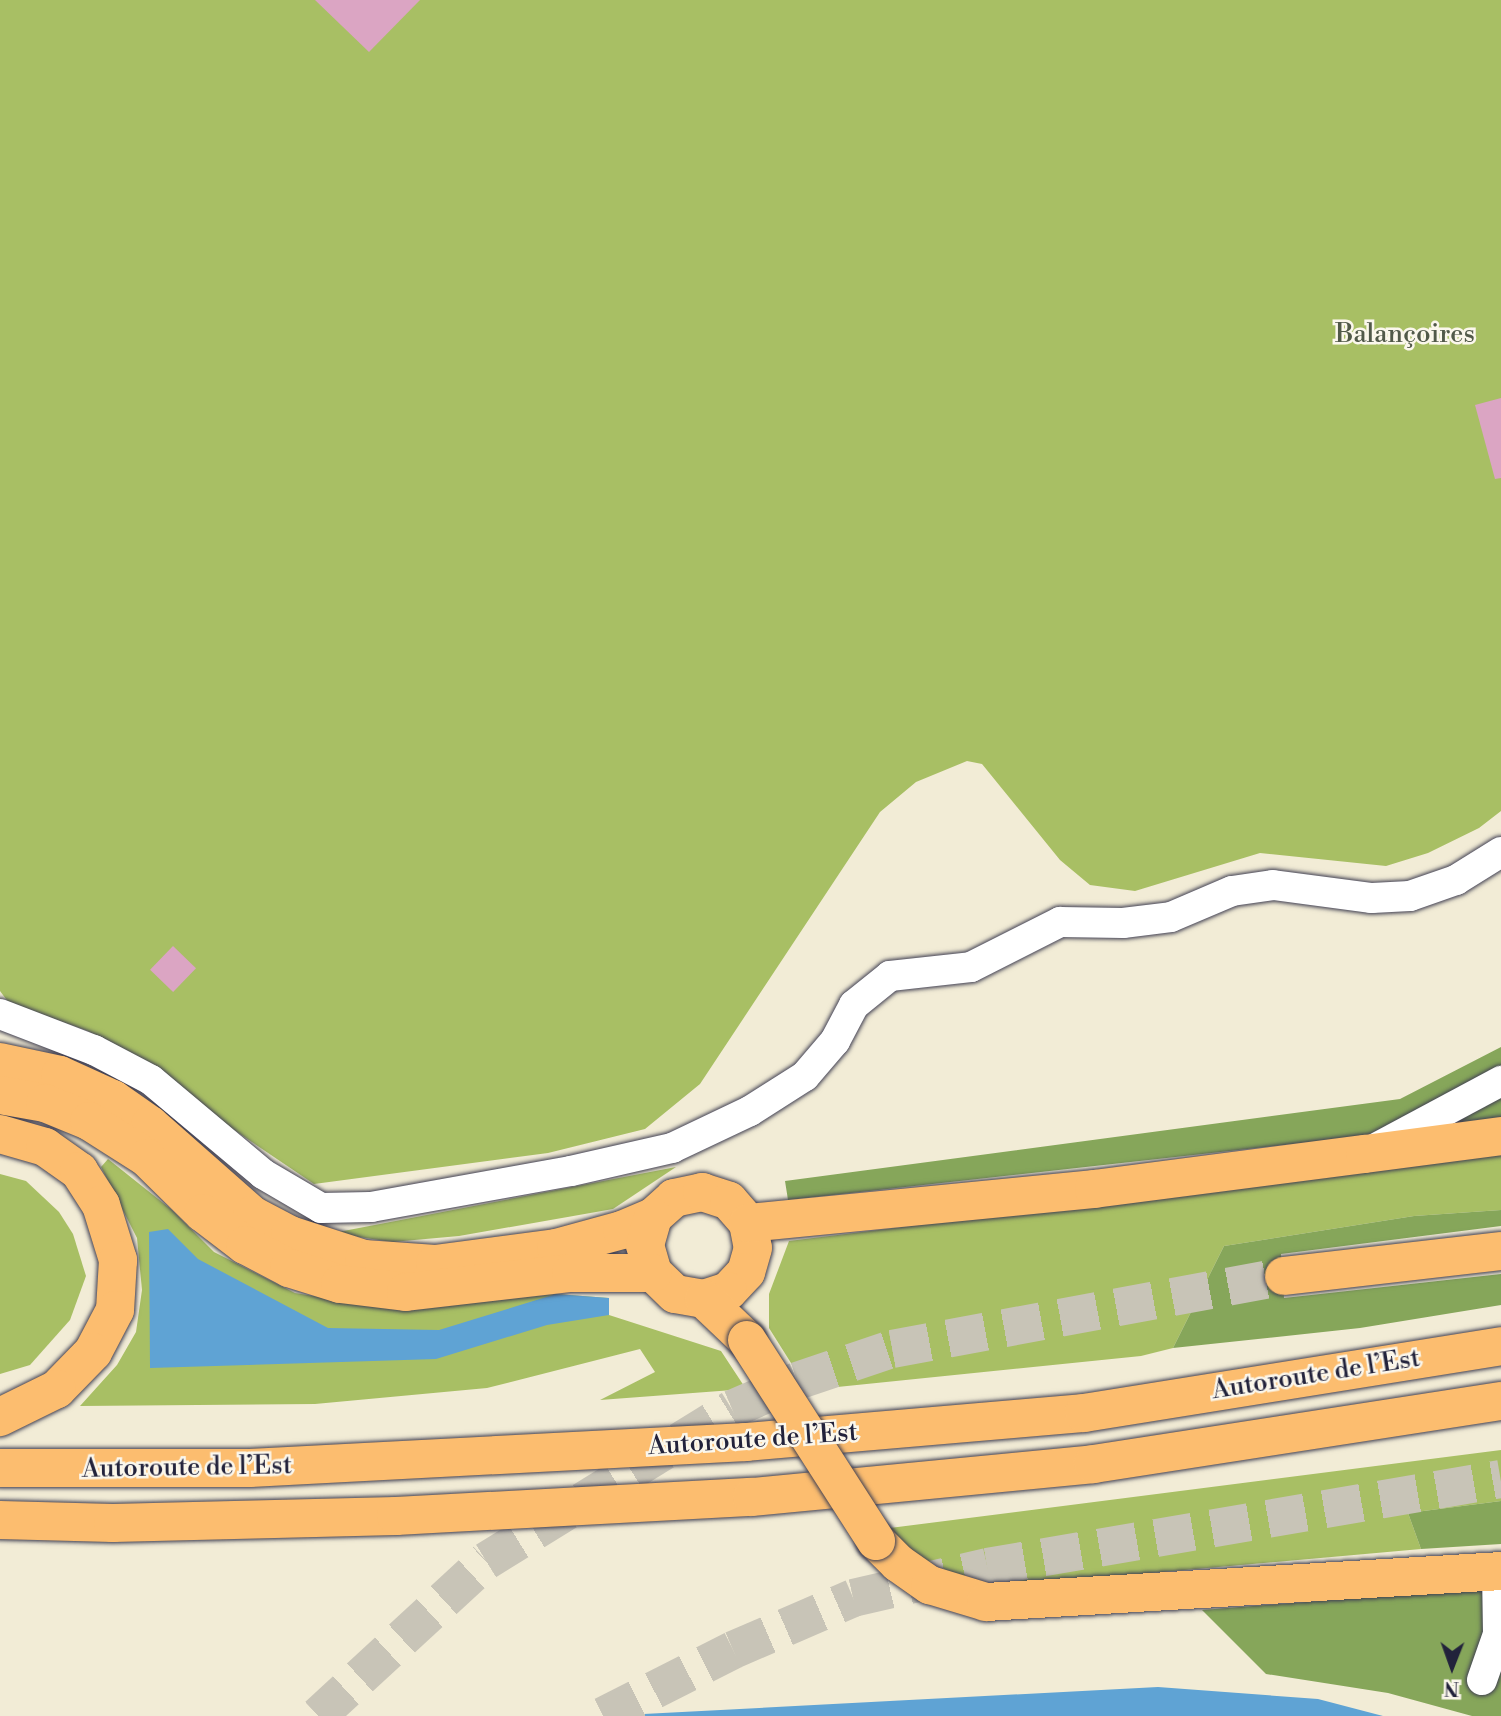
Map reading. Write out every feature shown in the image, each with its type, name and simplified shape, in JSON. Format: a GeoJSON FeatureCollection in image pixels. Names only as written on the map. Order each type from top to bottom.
{"type":"FeatureCollection","features":[{"type":"Feature","properties":{"kind":"main road"},"geometry":{"type":"LineString","coordinates":[[0,1062],[60,1075],[113,1099],[150,1125],[252,1214],[290,1235],[354,1257],[413,1265],[468,1262],[593,1240],[653,1217],[674,1198],[702,1192],[729,1201],[748,1223],[753,1248],[746,1272],[728,1291],[704,1299],[675,1294],[653,1273],[645,1245],[653,1217]]}},
{"type":"Feature","properties":{"kind":"main road"},"geometry":{"type":"LineString","coordinates":[[0,1095],[45,1103],[89,1121],[147,1158],[203,1213],[245,1245],[289,1268],[330,1282],[370,1291],[406,1292],[571,1273],[653,1273]]}},
{"type":"Feature","properties":{"kind":"main road"},"geometry":{"type":"LineString","coordinates":[[0,1134],[45,1147],[79,1171],[101,1205],[118,1260],[116,1310],[84,1364],[57,1389],[0,1417]]}},
{"type":"Feature","properties":{"kind":"main road"},"geometry":{"type":"LineString","coordinates":[[748,1223],[1053,1194],[1501,1136]]}},
{"type":"Feature","properties":{"kind":"main road"},"geometry":{"type":"LineString","coordinates":[[1284,1276],[1501,1251]]}},
{"type":"Feature","properties":{"kind":"main road"},"geometry":{"type":"LineString","coordinates":[[704,1299],[747,1340],[876,1541],[898,1563],[930,1585],[986,1602],[1499,1571]]}},
{"type":"Feature","properties":{"kind":"main road","name":"Autoroute de l’Est"},"geometry":{"type":"LineString","coordinates":[[0,1468],[250,1468],[746,1442],[1084,1413],[1501,1346]]}},
{"type":"Feature","properties":{"kind":"main road","name":"Autoroute de l’Est"},"geometry":{"type":"LineString","coordinates":[[0,1520],[113,1523],[396,1516],[752,1497],[1093,1464],[1501,1401]]}},
{"type":"Feature","properties":{"kind":"street"},"geometry":{"type":"LineString","coordinates":[[0,1014],[94,1050],[151,1080],[263,1174],[321,1208],[371,1207],[571,1171],[672,1148],[775,1094],[822,1058],[854,1005],[890,976],[971,967],[1060,922],[1123,923],[1171,917],[1232,891],[1273,885],[1371,898],[1410,896],[1456,880],[1501,852]]}},
{"type":"Feature","properties":{"kind":"street"},"geometry":{"type":"LineString","coordinates":[[1365,1154],[1501,1081]]}},
{"type":"Feature","properties":{"kind":"street"},"geometry":{"type":"LineString","coordinates":[[1482,1680],[1498,1634],[1499,1571]]}},
{"type":"Feature","properties":{"kind":"green space","name":"Balançoires"},"geometry":{"type":"Polygon","coordinates":[[[0,0],[1501,0],[1501,811],[1479,828],[1428,853],[1386,866],[1260,853],[1135,891],[1090,885],[1060,860],[982,764],[967,761],[916,782],[880,812],[700,1084],[645,1129],[548,1153],[314,1184],[88,1031],[9,1003],[0,991],[0,0]]]}},
{"type":"Feature","properties":{"kind":"green space"},"geometry":{"type":"Polygon","coordinates":[[[1501,1047],[1501,1121],[788,1200],[785,1181],[1400,1099],[1501,1047]]]}},
{"type":"Feature","properties":{"kind":"green space"},"geometry":{"type":"Polygon","coordinates":[[[1501,1153],[1501,1210],[1414,1216],[1224,1246],[1173,1348],[1141,1356],[808,1390],[769,1328],[769,1294],[789,1241],[1501,1153]]]}},
{"type":"Feature","properties":{"kind":"green space"},"geometry":{"type":"Polygon","coordinates":[[[108,1159],[172,1210],[214,1252],[295,1293],[401,1310],[556,1294],[609,1298],[609,1315],[721,1351],[746,1389],[600,1400],[655,1372],[640,1349],[487,1388],[315,1404],[80,1406],[117,1365],[136,1332],[142,1290],[137,1238],[101,1167],[108,1159]]]}},
{"type":"Feature","properties":{"kind":"green space"},"geometry":{"type":"Polygon","coordinates":[[[676,1167],[613,1209],[459,1236],[392,1242],[333,1233],[676,1167]]]}},
{"type":"Feature","properties":{"kind":"green space"},"geometry":{"type":"Polygon","coordinates":[[[0,1174],[26,1181],[59,1212],[73,1234],[86,1276],[70,1320],[30,1365],[0,1374],[0,1174]]]}},
{"type":"Feature","properties":{"kind":"green space"},"geometry":{"type":"Polygon","coordinates":[[[1501,1210],[1501,1226],[1281,1254],[1284,1298],[1501,1274],[1501,1305],[1360,1328],[1173,1348],[1224,1246],[1414,1216],[1501,1210]]]}},
{"type":"Feature","properties":{"kind":"green space"},"geometry":{"type":"Polygon","coordinates":[[[1501,1450],[1501,1501],[1408,1513],[1421,1549],[1015,1585],[978,1585],[909,1553],[890,1528],[1501,1450]]]}},
{"type":"Feature","properties":{"kind":"green space"},"geometry":{"type":"Polygon","coordinates":[[[1501,1501],[1501,1544],[1421,1549],[1408,1513],[1501,1501]]]}},
{"type":"Feature","properties":{"kind":"green space"},"geometry":{"type":"Polygon","coordinates":[[[1501,1587],[1501,1716],[1472,1716],[1388,1693],[1266,1674],[1202,1610],[1501,1587]]]}},
{"type":"Feature","properties":{"kind":"water"},"geometry":{"type":"Polygon","coordinates":[[[168,1229],[198,1259],[328,1328],[439,1330],[556,1294],[609,1298],[609,1315],[547,1325],[436,1359],[150,1368],[149,1232],[168,1229]]]}},
{"type":"Feature","properties":{"kind":"water"},"geometry":{"type":"Polygon","coordinates":[[[1158,1687],[1318,1699],[1383,1716],[605,1716],[1158,1687]]]}},
{"type":"Feature","properties":{"kind":"building"},"geometry":{"type":"Polygon","coordinates":[[[315,0],[420,0],[369,52],[315,0]]]}},
{"type":"Feature","properties":{"kind":"building"},"geometry":{"type":"Polygon","coordinates":[[[1501,398],[1501,478],[1495,479],[1475,405],[1501,398]]]}},
{"type":"Feature","properties":{"kind":"building"},"geometry":{"type":"Polygon","coordinates":[[[173,946],[196,968],[173,992],[150,970],[173,946]]]}},
{"type":"Feature","properties":{"kind":"tunnel"},"geometry":{"type":"LineString","coordinates":[[318,1716],[486,1561],[732,1409],[797,1381],[892,1349],[1284,1276]]}},
{"type":"Feature","properties":{"kind":"tunnel"},"geometry":{"type":"LineString","coordinates":[[603,1716],[733,1650],[853,1598],[987,1567],[1501,1479]]}}]}
